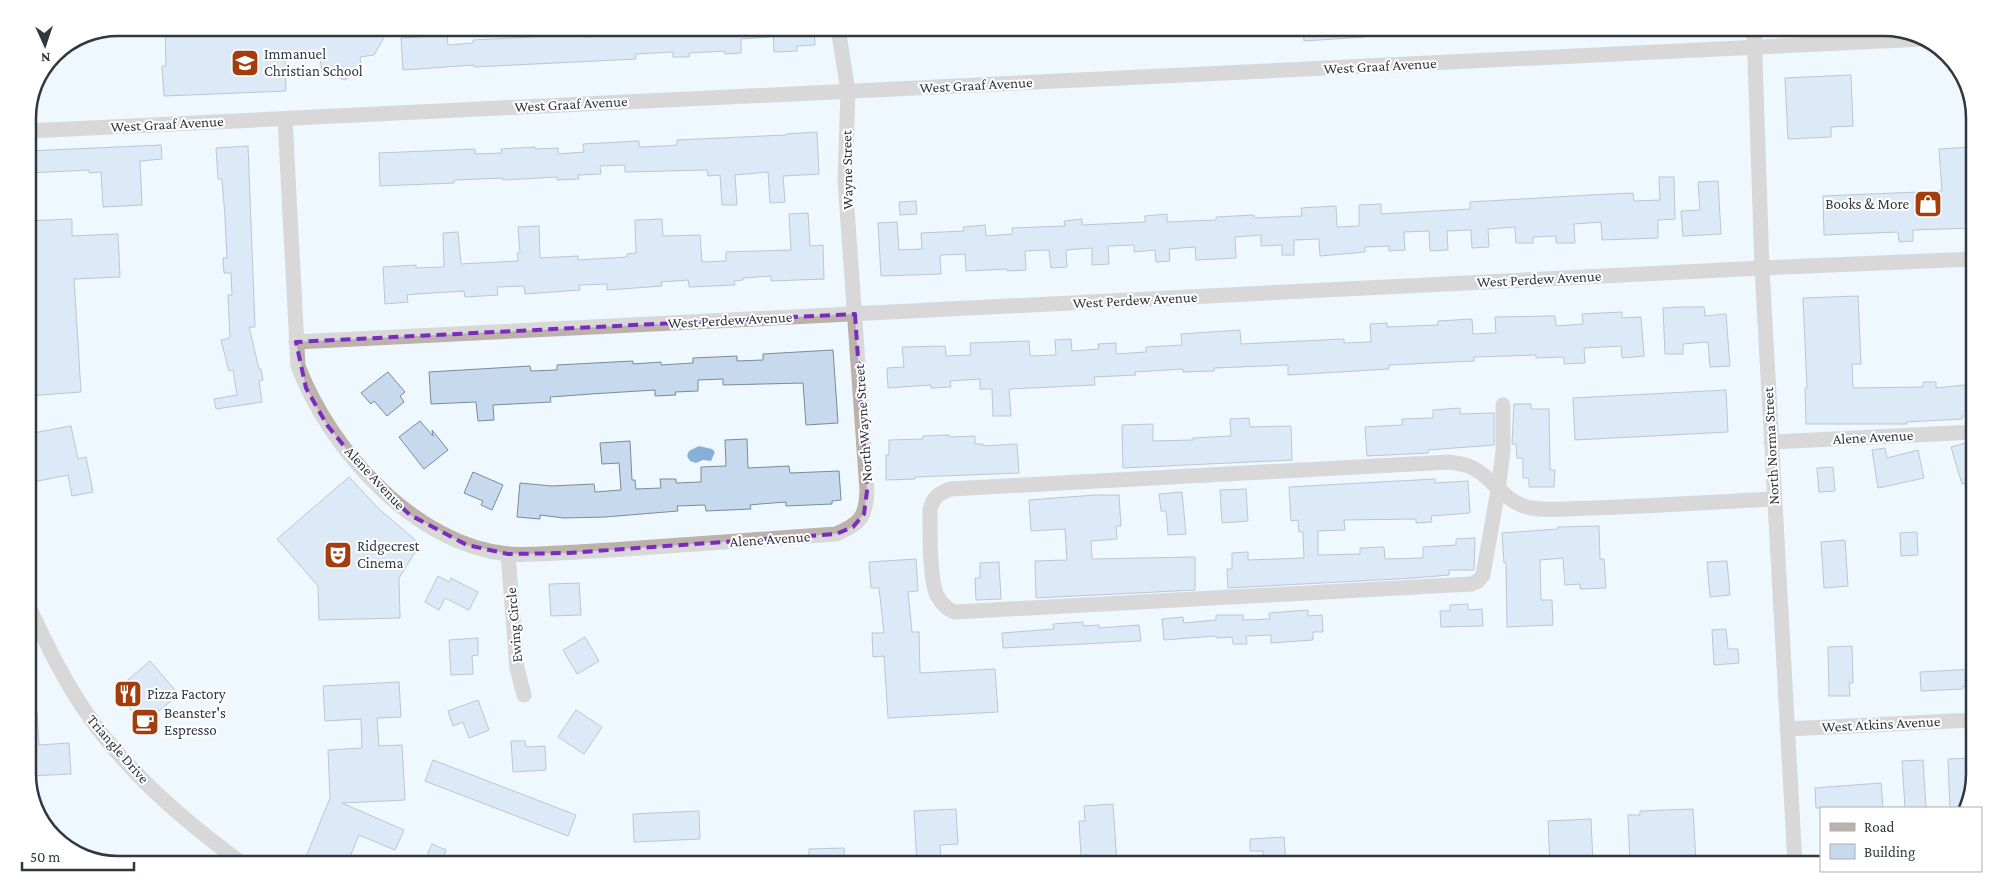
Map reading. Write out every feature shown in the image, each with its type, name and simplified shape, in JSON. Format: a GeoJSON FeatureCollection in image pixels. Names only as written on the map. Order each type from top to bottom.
{"type":"FeatureCollection","features":[{"type":"Feature","properties":{"kind":"street","name":"Wayne Street"},"geometry":{"type":"LineString","coordinates":[[839,36],[848,91],[845,180],[855,314]]}},
{"type":"Feature","properties":{"kind":"street","name":"North Norma Street"},"geometry":{"type":"LineString","coordinates":[[1755,36],[1762,268],[1795,856]]}},
{"type":"Feature","properties":{"kind":"street","name":"West Graaf Avenue"},"geometry":{"type":"LineString","coordinates":[[36,131],[1907,40]]}},
{"type":"Feature","properties":{"kind":"street","name":"Alene Avenue"},"geometry":{"type":"LineString","coordinates":[[285,119],[298,366],[306,388],[326,424],[370,478],[410,515],[467,545],[508,554],[568,553],[836,534],[853,527]]}},
{"type":"Feature","properties":{"kind":"street","name":"West Perdew Avenue"},"geometry":{"type":"LineString","coordinates":[[296,342],[1966,259]]}},
{"type":"Feature","properties":{"kind":"street","name":"North Wayne Street"},"geometry":{"type":"LineString","coordinates":[[853,527],[864,514],[867,491],[855,314]]}},
{"type":"Feature","properties":{"kind":"street"},"geometry":{"type":"LineString","coordinates":[[1503,405],[1503,452],[1498,490],[1483,575],[1478,581],[1461,586],[955,612],[950,611],[937,596],[934,581],[930,510],[933,500],[939,493],[950,489],[1449,462],[1478,470],[1498,490],[1526,506],[1540,509],[1623,507],[1774,499]]}},
{"type":"Feature","properties":{"kind":"street","name":"Alene Avenue"},"geometry":{"type":"LineString","coordinates":[[1771,442],[1966,432]]}},
{"type":"Feature","properties":{"kind":"street","name":"Ewing Circle"},"geometry":{"type":"LineString","coordinates":[[508,554],[517,668],[524,695]]}},
{"type":"Feature","properties":{"kind":"street","name":"Triangle Drive"},"geometry":{"type":"LineString","coordinates":[[36,622],[48,648],[87,714],[115,749],[160,796],[210,840],[232,856]]}},
{"type":"Feature","properties":{"kind":"street","name":"West Atkins Avenue"},"geometry":{"type":"LineString","coordinates":[[1787,729],[1966,720]]}},
{"type":"Feature","properties":{"kind":"highlighted area"},"geometry":{"type":"Polygon","coordinates":[[[855,314],[867,491],[864,514],[853,527],[836,534],[568,553],[508,554],[467,545],[410,515],[370,478],[327,425],[306,388],[296,342],[855,314]]]}},
{"type":"Feature","properties":{"kind":"water"},"geometry":{"type":"Polygon","coordinates":[[[699,446],[712,449],[715,452],[711,461],[703,460],[696,463],[690,461],[687,456],[689,451],[699,446]]]}},
{"type":"Feature","properties":{"kind":"building"},"geometry":{"type":"Polygon","coordinates":[[[165,36],[385,36],[374,55],[360,57],[361,69],[345,80],[322,72],[320,57],[285,59],[286,91],[164,96],[162,66],[166,66],[165,36]]]}},
{"type":"Feature","properties":{"kind":"building"},"geometry":{"type":"Polygon","coordinates":[[[447,36],[448,45],[473,43],[473,40],[531,37],[770,36],[741,39],[741,53],[725,54],[725,51],[689,53],[689,57],[673,57],[673,52],[635,54],[636,59],[474,67],[474,65],[403,70],[401,38],[447,36]]]}},
{"type":"Feature","properties":{"kind":"building"},"geometry":{"type":"Polygon","coordinates":[[[773,36],[814,36],[815,45],[797,46],[797,51],[774,52],[773,36]]]}},
{"type":"Feature","properties":{"kind":"building"},"geometry":{"type":"Polygon","coordinates":[[[1304,36],[1365,36],[1365,37],[1304,41],[1304,36]]]}},
{"type":"Feature","properties":{"kind":"building"},"geometry":{"type":"Polygon","coordinates":[[[1851,75],[1853,126],[1831,127],[1831,137],[1788,139],[1785,78],[1851,75]]]}},
{"type":"Feature","properties":{"kind":"building"},"geometry":{"type":"Polygon","coordinates":[[[817,132],[819,174],[783,176],[785,202],[770,203],[768,172],[735,175],[737,205],[722,205],[720,175],[708,176],[707,170],[625,172],[625,165],[600,166],[601,174],[578,175],[579,179],[557,180],[557,177],[503,180],[503,178],[454,180],[454,183],[380,186],[379,153],[475,149],[475,154],[502,153],[501,149],[535,147],[535,149],[558,148],[558,154],[584,152],[583,144],[639,141],[639,147],[665,146],[677,145],[677,140],[817,132]]]}},
{"type":"Feature","properties":{"kind":"building"},"geometry":{"type":"Polygon","coordinates":[[[161,145],[162,159],[140,161],[142,205],[103,207],[101,172],[89,173],[89,170],[36,173],[36,151],[161,145]]]}},
{"type":"Feature","properties":{"kind":"building"},"geometry":{"type":"Polygon","coordinates":[[[248,146],[255,327],[249,327],[263,380],[259,381],[262,402],[216,409],[214,399],[237,395],[233,370],[229,371],[221,340],[230,338],[228,295],[232,295],[231,273],[224,273],[223,258],[227,258],[225,217],[222,179],[218,179],[216,148],[248,146]]]}},
{"type":"Feature","properties":{"kind":"building"},"geometry":{"type":"Polygon","coordinates":[[[1966,147],[1966,228],[1913,230],[1913,241],[1899,242],[1898,232],[1824,235],[1823,196],[1942,191],[1939,149],[1966,147]]]}},
{"type":"Feature","properties":{"kind":"building"},"geometry":{"type":"Polygon","coordinates":[[[1659,177],[1674,177],[1675,219],[1658,220],[1658,238],[1602,240],[1601,222],[1574,224],[1575,243],[1556,243],[1556,236],[1533,237],[1533,243],[1516,243],[1515,227],[1488,229],[1489,247],[1472,248],[1471,230],[1447,231],[1448,250],[1430,251],[1429,231],[1404,232],[1405,250],[1389,251],[1389,246],[1365,247],[1365,252],[1320,256],[1319,239],[1294,240],[1294,255],[1282,255],[1282,245],[1261,246],[1261,235],[1235,237],[1236,258],[1196,260],[1195,247],[1169,249],[1170,261],[1156,262],[1155,250],[1134,252],[1134,245],[1108,246],[1109,264],[1092,265],[1092,248],[1066,250],[1067,267],[1051,268],[1049,250],[1025,251],[1026,270],[1007,271],[1007,269],[966,271],[965,254],[940,255],[941,274],[881,276],[878,223],[897,222],[899,250],[922,249],[921,233],[964,231],[963,227],[985,225],[986,236],[1013,234],[1012,228],[1065,226],[1064,221],[1082,219],[1082,225],[1145,222],[1145,216],[1167,214],[1167,222],[1216,220],[1216,217],[1254,215],[1254,218],[1302,216],[1301,208],[1336,206],[1337,227],[1359,226],[1359,205],[1381,204],[1381,214],[1470,209],[1470,202],[1591,195],[1633,193],[1634,201],[1660,200],[1659,177]]]}},
{"type":"Feature","properties":{"kind":"building"},"geometry":{"type":"Polygon","coordinates":[[[1718,181],[1721,234],[1683,236],[1681,211],[1700,210],[1698,182],[1718,181]]]}},
{"type":"Feature","properties":{"kind":"building"},"geometry":{"type":"Polygon","coordinates":[[[916,201],[917,214],[900,215],[899,202],[916,201]]]}},
{"type":"Feature","properties":{"kind":"building"},"geometry":{"type":"Polygon","coordinates":[[[808,213],[810,246],[823,245],[824,279],[771,281],[771,276],[743,278],[743,280],[734,281],[735,285],[689,287],[688,280],[661,282],[662,286],[607,290],[607,284],[579,285],[580,290],[525,294],[524,286],[497,287],[498,295],[465,297],[464,291],[417,294],[407,295],[408,302],[385,304],[383,267],[416,265],[416,268],[444,267],[443,233],[458,232],[461,264],[518,261],[517,253],[520,253],[518,227],[539,226],[540,258],[578,256],[578,260],[627,257],[627,254],[636,253],[635,220],[662,219],[663,236],[700,235],[702,262],[726,261],[726,252],[791,250],[789,214],[808,213]]]}},
{"type":"Feature","properties":{"kind":"building"},"geometry":{"type":"Polygon","coordinates":[[[72,219],[72,236],[118,234],[120,277],[74,279],[81,392],[36,395],[36,221],[72,219]]]}},
{"type":"Feature","properties":{"kind":"building"},"geometry":{"type":"Polygon","coordinates":[[[1858,296],[1861,364],[1852,364],[1853,388],[1923,387],[1923,382],[1936,382],[1936,388],[1966,385],[1966,416],[1962,416],[1962,419],[1906,422],[1907,424],[1806,424],[1805,388],[1807,388],[1803,298],[1858,296]]]}},
{"type":"Feature","properties":{"kind":"building"},"geometry":{"type":"Polygon","coordinates":[[[1704,307],[1705,316],[1726,314],[1730,366],[1710,367],[1708,342],[1683,344],[1683,354],[1665,354],[1663,308],[1704,307]]]}},
{"type":"Feature","properties":{"kind":"building"},"geometry":{"type":"Polygon","coordinates":[[[1622,312],[1622,318],[1641,317],[1644,356],[1622,358],[1621,346],[1584,348],[1585,363],[1564,364],[1564,357],[1536,358],[1536,355],[1474,357],[1474,361],[1389,365],[1389,369],[1288,375],[1288,365],[1214,368],[1214,371],[1183,372],[1183,369],[1135,372],[1136,375],[1094,377],[1095,385],[1009,389],[1011,416],[993,416],[992,389],[980,389],[980,379],[950,381],[951,387],[931,388],[931,385],[888,388],[887,368],[904,367],[902,347],[945,346],[946,356],[971,355],[970,343],[1029,341],[1030,356],[1056,355],[1055,340],[1071,339],[1072,351],[1099,349],[1098,344],[1116,343],[1116,354],[1146,352],[1146,347],[1182,345],[1181,334],[1240,330],[1241,344],[1344,339],[1344,343],[1371,342],[1370,324],[1387,323],[1387,327],[1438,325],[1438,321],[1472,319],[1473,334],[1496,333],[1495,317],[1555,316],[1556,326],[1583,324],[1582,314],[1622,312]]]}},
{"type":"Feature","properties":{"kind":"building"},"geometry":{"type":"Polygon","coordinates":[[[833,350],[838,423],[806,425],[803,383],[723,385],[723,379],[698,380],[698,391],[675,392],[676,395],[655,396],[655,390],[550,397],[551,402],[493,405],[494,420],[478,421],[476,402],[431,404],[429,372],[530,366],[531,371],[557,370],[557,365],[633,361],[633,364],[661,362],[661,365],[693,363],[693,358],[737,356],[737,361],[763,360],[763,354],[833,350]]]}},
{"type":"Feature","properties":{"kind":"building"},"geometry":{"type":"Polygon","coordinates":[[[388,372],[405,392],[400,396],[404,402],[387,416],[374,401],[371,404],[361,393],[388,372]]]}},
{"type":"Feature","properties":{"kind":"building"},"geometry":{"type":"Polygon","coordinates":[[[1726,390],[1728,432],[1575,440],[1573,398],[1726,390]]]}},
{"type":"Feature","properties":{"kind":"building"},"geometry":{"type":"Polygon","coordinates":[[[1514,404],[1531,404],[1531,409],[1549,409],[1550,470],[1555,470],[1554,487],[1529,487],[1529,478],[1523,478],[1523,458],[1517,458],[1516,444],[1512,444],[1514,404]]]}},
{"type":"Feature","properties":{"kind":"building"},"geometry":{"type":"Polygon","coordinates":[[[1460,408],[1460,414],[1494,413],[1494,445],[1428,450],[1428,453],[1367,456],[1365,427],[1402,425],[1402,419],[1433,418],[1433,410],[1460,408]]]}},
{"type":"Feature","properties":{"kind":"building"},"geometry":{"type":"Polygon","coordinates":[[[1249,418],[1250,427],[1291,426],[1292,460],[1123,468],[1122,425],[1153,424],[1153,441],[1193,440],[1193,438],[1231,436],[1230,419],[1249,418]]]}},
{"type":"Feature","properties":{"kind":"building"},"geometry":{"type":"Polygon","coordinates":[[[420,421],[433,436],[432,430],[448,450],[424,469],[399,437],[420,421]]]}},
{"type":"Feature","properties":{"kind":"building"},"geometry":{"type":"Polygon","coordinates":[[[71,426],[78,459],[86,457],[93,492],[72,496],[68,475],[36,481],[36,433],[71,426]]]}},
{"type":"Feature","properties":{"kind":"building"},"geometry":{"type":"Polygon","coordinates":[[[949,435],[949,437],[975,436],[975,444],[983,444],[983,446],[1017,444],[1019,473],[886,480],[886,455],[889,455],[889,440],[923,439],[923,436],[949,435]]]}},
{"type":"Feature","properties":{"kind":"building"},"geometry":{"type":"Polygon","coordinates":[[[747,439],[748,468],[789,466],[790,473],[839,471],[841,500],[832,501],[832,504],[786,506],[786,502],[750,505],[751,509],[706,511],[705,505],[677,506],[678,511],[605,517],[564,518],[540,515],[540,519],[517,517],[520,483],[552,486],[594,484],[595,492],[621,490],[619,463],[602,464],[600,443],[630,441],[632,480],[635,480],[636,489],[661,488],[660,479],[676,479],[676,483],[701,482],[701,467],[726,466],[725,440],[747,439]]]}},
{"type":"Feature","properties":{"kind":"building"},"geometry":{"type":"Polygon","coordinates":[[[1966,443],[1966,483],[1962,484],[1951,447],[1966,443]]]}},
{"type":"Feature","properties":{"kind":"building"},"geometry":{"type":"Polygon","coordinates":[[[1885,448],[1887,458],[1918,450],[1924,478],[1878,488],[1872,450],[1885,448]]]}},
{"type":"Feature","properties":{"kind":"building"},"geometry":{"type":"Polygon","coordinates":[[[1833,467],[1835,491],[1819,492],[1817,468],[1833,467]]]}},
{"type":"Feature","properties":{"kind":"building"},"geometry":{"type":"Polygon","coordinates":[[[473,472],[503,485],[492,510],[481,505],[483,501],[464,493],[473,472]]]}},
{"type":"Feature","properties":{"kind":"building"},"geometry":{"type":"Polygon","coordinates":[[[349,477],[379,509],[420,544],[399,578],[400,618],[319,620],[318,586],[277,539],[349,477]]]}},
{"type":"Feature","properties":{"kind":"building"},"geometry":{"type":"Polygon","coordinates":[[[1435,479],[1435,483],[1468,481],[1470,513],[1431,516],[1432,522],[1416,523],[1416,519],[1344,520],[1345,530],[1318,531],[1318,555],[1360,554],[1360,548],[1384,547],[1385,559],[1423,558],[1423,547],[1456,545],[1456,539],[1475,538],[1474,570],[1449,570],[1449,575],[1414,578],[1228,588],[1227,569],[1232,569],[1232,553],[1248,552],[1248,560],[1304,558],[1303,532],[1299,532],[1298,520],[1291,521],[1289,487],[1435,479]]]}},
{"type":"Feature","properties":{"kind":"building"},"geometry":{"type":"Polygon","coordinates":[[[1246,489],[1248,521],[1222,523],[1220,490],[1246,489]]]}},
{"type":"Feature","properties":{"kind":"building"},"geometry":{"type":"Polygon","coordinates":[[[1182,492],[1186,534],[1168,535],[1166,511],[1161,511],[1159,494],[1182,492]]]}},
{"type":"Feature","properties":{"kind":"building"},"geometry":{"type":"Polygon","coordinates":[[[1119,495],[1121,526],[1116,526],[1117,539],[1091,541],[1092,559],[1195,557],[1195,590],[1036,598],[1035,561],[1067,560],[1065,529],[1031,531],[1029,500],[1119,495]]]}},
{"type":"Feature","properties":{"kind":"building"},"geometry":{"type":"Polygon","coordinates":[[[1599,526],[1600,559],[1604,559],[1606,588],[1580,589],[1580,584],[1565,585],[1563,558],[1540,560],[1541,600],[1552,600],[1553,625],[1507,627],[1506,562],[1504,563],[1502,533],[1558,529],[1558,527],[1599,526]]]}},
{"type":"Feature","properties":{"kind":"building"},"geometry":{"type":"Polygon","coordinates":[[[1917,532],[1918,555],[1901,556],[1900,533],[1917,532]]]}},
{"type":"Feature","properties":{"kind":"building"},"geometry":{"type":"Polygon","coordinates":[[[1845,540],[1848,586],[1824,588],[1821,542],[1845,540]]]}},
{"type":"Feature","properties":{"kind":"building"},"geometry":{"type":"Polygon","coordinates":[[[916,559],[918,591],[908,592],[912,632],[919,632],[920,673],[995,669],[998,712],[888,718],[884,656],[873,657],[872,633],[884,633],[879,588],[871,588],[869,562],[916,559]]]}},
{"type":"Feature","properties":{"kind":"building"},"geometry":{"type":"Polygon","coordinates":[[[1727,561],[1730,595],[1710,597],[1707,562],[1727,561]]]}},
{"type":"Feature","properties":{"kind":"building"},"geometry":{"type":"Polygon","coordinates":[[[999,562],[1001,599],[976,600],[975,578],[980,578],[980,563],[999,562]]]}},
{"type":"Feature","properties":{"kind":"building"},"geometry":{"type":"Polygon","coordinates":[[[438,576],[449,582],[451,578],[478,592],[469,610],[445,598],[439,610],[425,602],[438,576]]]}},
{"type":"Feature","properties":{"kind":"building"},"geometry":{"type":"Polygon","coordinates":[[[579,583],[581,615],[551,616],[549,584],[579,583]]]}},
{"type":"Feature","properties":{"kind":"building"},"geometry":{"type":"Polygon","coordinates":[[[1468,604],[1468,610],[1482,609],[1483,626],[1441,627],[1440,611],[1450,611],[1450,605],[1468,604]]]}},
{"type":"Feature","properties":{"kind":"building"},"geometry":{"type":"Polygon","coordinates":[[[1308,610],[1308,616],[1322,615],[1323,632],[1313,632],[1313,640],[1271,643],[1271,635],[1246,636],[1247,644],[1233,644],[1232,637],[1216,638],[1216,636],[1164,640],[1162,619],[1183,617],[1184,623],[1216,620],[1216,615],[1243,615],[1243,620],[1270,619],[1269,613],[1308,610]]]}},
{"type":"Feature","properties":{"kind":"building"},"geometry":{"type":"Polygon","coordinates":[[[1083,622],[1083,626],[1099,625],[1099,628],[1139,625],[1141,641],[1003,648],[1002,633],[1054,629],[1053,624],[1083,622]]]}},
{"type":"Feature","properties":{"kind":"building"},"geometry":{"type":"Polygon","coordinates":[[[1726,629],[1728,649],[1738,649],[1739,663],[1714,665],[1712,630],[1726,629]]]}},
{"type":"Feature","properties":{"kind":"building"},"geometry":{"type":"Polygon","coordinates":[[[585,637],[599,661],[577,674],[563,650],[585,637]]]}},
{"type":"Feature","properties":{"kind":"building"},"geometry":{"type":"Polygon","coordinates":[[[478,638],[478,655],[472,656],[473,674],[451,675],[449,640],[478,638]]]}},
{"type":"Feature","properties":{"kind":"building"},"geometry":{"type":"Polygon","coordinates":[[[1852,646],[1853,683],[1849,683],[1850,696],[1829,696],[1828,647],[1852,646]]]}},
{"type":"Feature","properties":{"kind":"building"},"geometry":{"type":"Polygon","coordinates":[[[150,661],[175,690],[173,692],[177,696],[155,714],[158,718],[142,731],[133,721],[137,717],[115,691],[150,661]]]}},
{"type":"Feature","properties":{"kind":"building"},"geometry":{"type":"Polygon","coordinates":[[[1966,669],[1966,686],[1963,686],[1963,689],[1921,691],[1920,672],[1966,669]]]}},
{"type":"Feature","properties":{"kind":"building"},"geometry":{"type":"Polygon","coordinates":[[[399,682],[401,717],[377,718],[379,746],[402,745],[405,800],[342,803],[404,830],[395,850],[359,835],[350,856],[306,856],[330,798],[328,750],[362,748],[361,719],[325,721],[323,686],[399,682]]]}},
{"type":"Feature","properties":{"kind":"building"},"geometry":{"type":"Polygon","coordinates":[[[478,700],[489,730],[469,738],[463,722],[453,726],[448,711],[478,700]]]}},
{"type":"Feature","properties":{"kind":"building"},"geometry":{"type":"Polygon","coordinates":[[[576,710],[602,727],[584,754],[558,737],[576,710]]]}},
{"type":"Feature","properties":{"kind":"building"},"geometry":{"type":"Polygon","coordinates":[[[36,712],[39,745],[69,743],[71,774],[36,776],[36,712]]]}},
{"type":"Feature","properties":{"kind":"building"},"geometry":{"type":"Polygon","coordinates":[[[511,741],[525,741],[526,747],[545,746],[546,770],[513,772],[511,741]]]}},
{"type":"Feature","properties":{"kind":"building"},"geometry":{"type":"Polygon","coordinates":[[[1966,758],[1964,790],[1959,807],[1950,807],[1948,759],[1966,758]]]}},
{"type":"Feature","properties":{"kind":"building"},"geometry":{"type":"Polygon","coordinates":[[[433,760],[576,815],[568,836],[425,781],[433,760]]]}},
{"type":"Feature","properties":{"kind":"building"},"geometry":{"type":"Polygon","coordinates":[[[1923,760],[1926,807],[1905,807],[1902,761],[1923,760]]]}},
{"type":"Feature","properties":{"kind":"building"},"geometry":{"type":"Polygon","coordinates":[[[1881,783],[1883,807],[1816,808],[1815,788],[1881,783]]]}},
{"type":"Feature","properties":{"kind":"building"},"geometry":{"type":"Polygon","coordinates":[[[1113,804],[1116,856],[1081,856],[1079,821],[1085,821],[1084,806],[1113,804]]]}},
{"type":"Feature","properties":{"kind":"building"},"geometry":{"type":"Polygon","coordinates":[[[956,809],[958,844],[940,845],[941,856],[917,856],[914,811],[956,809]]]}},
{"type":"Feature","properties":{"kind":"building"},"geometry":{"type":"Polygon","coordinates":[[[1693,809],[1696,856],[1630,856],[1628,815],[1640,815],[1640,811],[1693,809]]]}},
{"type":"Feature","properties":{"kind":"building"},"geometry":{"type":"Polygon","coordinates":[[[699,811],[700,839],[634,842],[633,814],[699,811]]]}},
{"type":"Feature","properties":{"kind":"building"},"geometry":{"type":"Polygon","coordinates":[[[1591,819],[1593,856],[1550,856],[1548,821],[1591,819]]]}},
{"type":"Feature","properties":{"kind":"building"},"geometry":{"type":"Polygon","coordinates":[[[1284,837],[1285,856],[1263,856],[1263,851],[1250,851],[1250,839],[1284,837]]]}},
{"type":"Feature","properties":{"kind":"building"},"geometry":{"type":"Polygon","coordinates":[[[432,844],[446,850],[444,856],[427,856],[432,844]]]}},
{"type":"Feature","properties":{"kind":"building"},"geometry":{"type":"Polygon","coordinates":[[[844,848],[844,856],[809,856],[809,849],[844,848]]]}},
{"type":"Feature","properties":{"kind":"place","name":"Immanuel Christian School"},"geometry":{"type":"Point","coordinates":[245,63]}},
{"type":"Feature","properties":{"kind":"place","name":"Books & More"},"geometry":{"type":"Point","coordinates":[1928,204]}},
{"type":"Feature","properties":{"kind":"place","name":"Ridgecrest Cinema"},"geometry":{"type":"Point","coordinates":[338,555]}},
{"type":"Feature","properties":{"kind":"place","name":"Pizza Factory"},"geometry":{"type":"Point","coordinates":[128,694]}},
{"type":"Feature","properties":{"kind":"place","name":"Beanster's Espresso"},"geometry":{"type":"Point","coordinates":[145,722]}}]}
